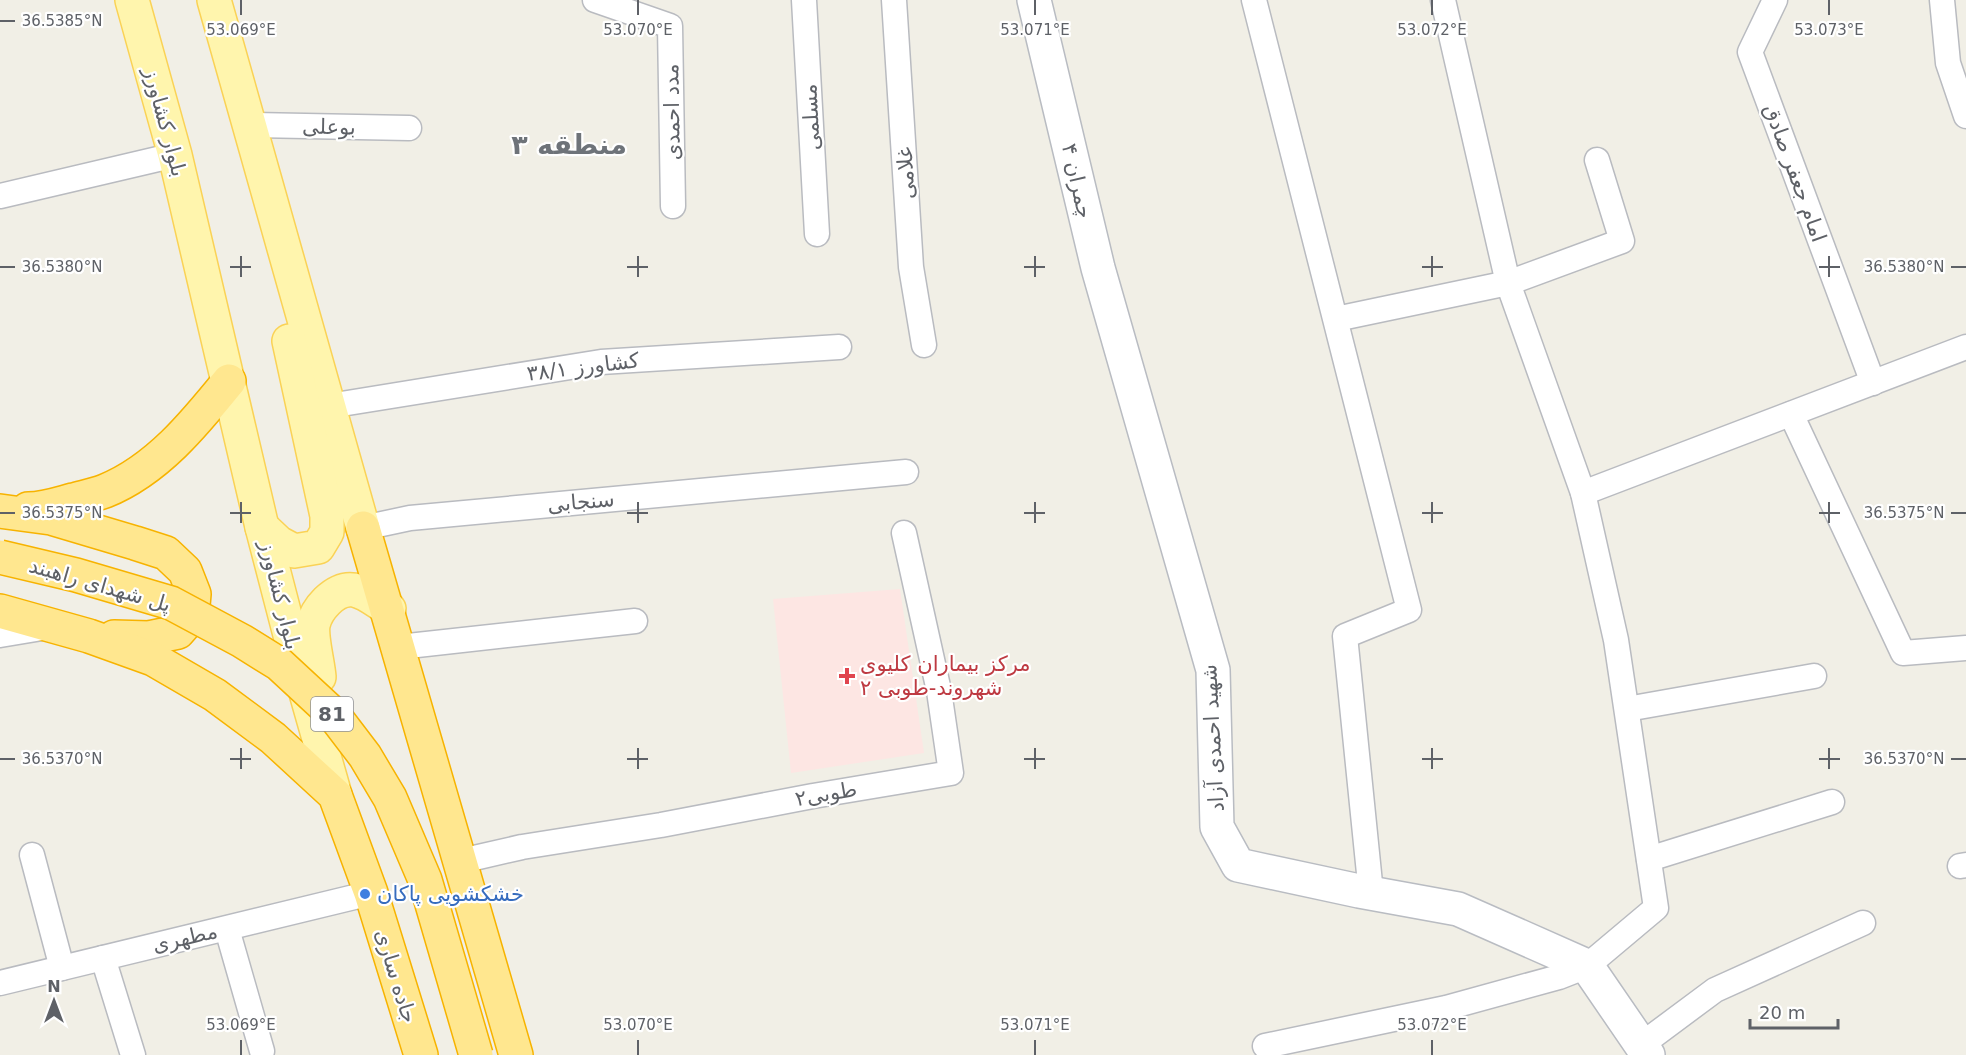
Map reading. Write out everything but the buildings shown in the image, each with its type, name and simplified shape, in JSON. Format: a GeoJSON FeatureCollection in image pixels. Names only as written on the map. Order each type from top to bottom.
{"type":"FeatureCollection","features":[{"type":"Feature","properties":{"kind":"highway"},"geometry":{"type":"LineString","coordinates":[[0,511],[41,509],[104,492],[129,478],[152,463],[193,425],[229,381]]}},
{"type":"Feature","properties":{"kind":"highway"},"geometry":{"type":"LineString","coordinates":[[0,511],[51,518],[166,553],[185,571],[194,594],[192,616],[178,632],[149,638],[89,636]]}},
{"type":"Feature","properties":{"kind":"highway"},"geometry":{"type":"LineString","coordinates":[[363,528],[516,1055]]}},
{"type":"Feature","properties":{"kind":"highway","name":"پل شهدای راهبند"},"geometry":{"type":"LineString","coordinates":[[0,557],[76,575],[171,603],[242,641],[279,664],[333,714],[365,756],[390,798],[420,870],[476,1055]]}},
{"type":"Feature","properties":{"kind":"highway","name":"81"},"geometry":{"type":"LineString","coordinates":[[0,611],[89,636],[153,659],[215,695],[273,738],[335,795]]}},
{"type":"Feature","properties":{"kind":"highway","name":"جاده ساری"},"geometry":{"type":"LineString","coordinates":[[335,795],[371,893],[421,1055]]}},
{"type":"Feature","properties":{"kind":"main road","name":"بلوار کشاورز"},"geometry":{"type":"LineString","coordinates":[[132,0],[175,155],[262,526],[335,795]]}},
{"type":"Feature","properties":{"kind":"main road"},"geometry":{"type":"LineString","coordinates":[[214,0],[363,528]]}},
{"type":"Feature","properties":{"kind":"main road"},"geometry":{"type":"LineString","coordinates":[[262,526],[279,543],[294,551],[318,547],[327,532],[327,516],[284,317],[279,231]]}},
{"type":"Feature","properties":{"kind":"main road"},"geometry":{"type":"LineString","coordinates":[[335,795],[313,626],[319,609],[331,597],[350,589],[359,591],[388,609]]}},
{"type":"Feature","properties":{"kind":"street","name":"مدد احمدی"},"geometry":{"type":"LineString","coordinates":[[595,0],[670,26],[673,206]]}},
{"type":"Feature","properties":{"kind":"street","name":"مسلمی"},"geometry":{"type":"LineString","coordinates":[[804,0],[817,234]]}},
{"type":"Feature","properties":{"kind":"street","name":"غلامی"},"geometry":{"type":"LineString","coordinates":[[894,0],[911,267],[924,345]]}},
{"type":"Feature","properties":{"kind":"street","name":"چمران ۴"},"geometry":{"type":"LineString","coordinates":[[1034,0],[1098,268],[1125,361]]}},
{"type":"Feature","properties":{"kind":"street"},"geometry":{"type":"LineString","coordinates":[[1254,0],[1409,610],[1345,636],[1371,893]]}},
{"type":"Feature","properties":{"kind":"street"},"geometry":{"type":"LineString","coordinates":[[1265,1046],[1446,1008],[1559,977],[1587,966],[1656,908],[1616,640],[1583,493],[1508,284],[1443,0]]}},
{"type":"Feature","properties":{"kind":"street","name":"امام جعفر صادق"},"geometry":{"type":"LineString","coordinates":[[1775,0],[1750,52],[1873,383]]}},
{"type":"Feature","properties":{"kind":"street"},"geometry":{"type":"LineString","coordinates":[[1942,0],[1948,63],[1966,116]]}},
{"type":"Feature","properties":{"kind":"street","name":"بوعلی"},"geometry":{"type":"LineString","coordinates":[[249,125],[409,128]]}},
{"type":"Feature","properties":{"kind":"street"},"geometry":{"type":"LineString","coordinates":[[0,196],[175,155]]}},
{"type":"Feature","properties":{"kind":"street"},"geometry":{"type":"LineString","coordinates":[[1336,319],[1508,284],[1622,241],[1597,160]]}},
{"type":"Feature","properties":{"kind":"street","name":"کشاورز ۳۸/۱"},"geometry":{"type":"LineString","coordinates":[[329,406],[601,362],[839,347]]}},
{"type":"Feature","properties":{"kind":"street"},"geometry":{"type":"LineString","coordinates":[[1583,493],[1966,347]]}},
{"type":"Feature","properties":{"kind":"street","name":"شهید احمدی آزاد"},"geometry":{"type":"LineString","coordinates":[[1125,361],[1213,670],[1217,827],[1238,865],[1458,909],[1587,966]]}},
{"type":"Feature","properties":{"kind":"street"},"geometry":{"type":"LineString","coordinates":[[1791,414],[1903,654],[1966,648]]}},
{"type":"Feature","properties":{"kind":"street","name":"سنجابی"},"geometry":{"type":"LineString","coordinates":[[363,528],[410,518],[906,472]]}},
{"type":"Feature","properties":{"kind":"street","name":"طوبی۲"},"geometry":{"type":"LineString","coordinates":[[461,861],[522,847],[661,825],[951,772],[939,691],[904,533]]}},
{"type":"Feature","properties":{"kind":"street"},"geometry":{"type":"LineString","coordinates":[[399,647],[635,621]]}},
{"type":"Feature","properties":{"kind":"street"},"geometry":{"type":"LineString","coordinates":[[0,635],[55,626]]}},
{"type":"Feature","properties":{"kind":"street"},"geometry":{"type":"LineString","coordinates":[[1627,709],[1815,676]]}},
{"type":"Feature","properties":{"kind":"street"},"geometry":{"type":"LineString","coordinates":[[1649,859],[1832,802]]}},
{"type":"Feature","properties":{"kind":"street"},"geometry":{"type":"LineString","coordinates":[[32,855],[63,968]]}},
{"type":"Feature","properties":{"kind":"street","name":"مطهری"},"geometry":{"type":"LineString","coordinates":[[0,983],[371,893]]}},
{"type":"Feature","properties":{"kind":"street"},"geometry":{"type":"LineString","coordinates":[[1587,966],[1644,1050],[1715,990],[1863,923]]}},
{"type":"Feature","properties":{"kind":"street"},"geometry":{"type":"LineString","coordinates":[[227,928],[262,1051]]}},
{"type":"Feature","properties":{"kind":"street"},"geometry":{"type":"LineString","coordinates":[[103,958],[133,1055]]}},
{"type":"Feature","properties":{"kind":"shaded area","name":"مرکز بیماران کلیوی شهروند-طوبی ۲"},"geometry":{"type":"Polygon","coordinates":[[[900,589],[924,753],[791,773],[773,599],[900,589]]]}},
{"type":"Feature","properties":{"kind":"place","name":"مرکز بیماران کلیوی شهروند-طوبی ۲"},"geometry":{"type":"Point","coordinates":[847,676]}},
{"type":"Feature","properties":{"kind":"place","name":"خشکشویی پاکان"},"geometry":{"type":"Point","coordinates":[365,894]}},
{"type":"Feature","properties":{"kind":"district","name":"منطقه ۳"},"geometry":{"type":"Point","coordinates":[569,144]}}]}
